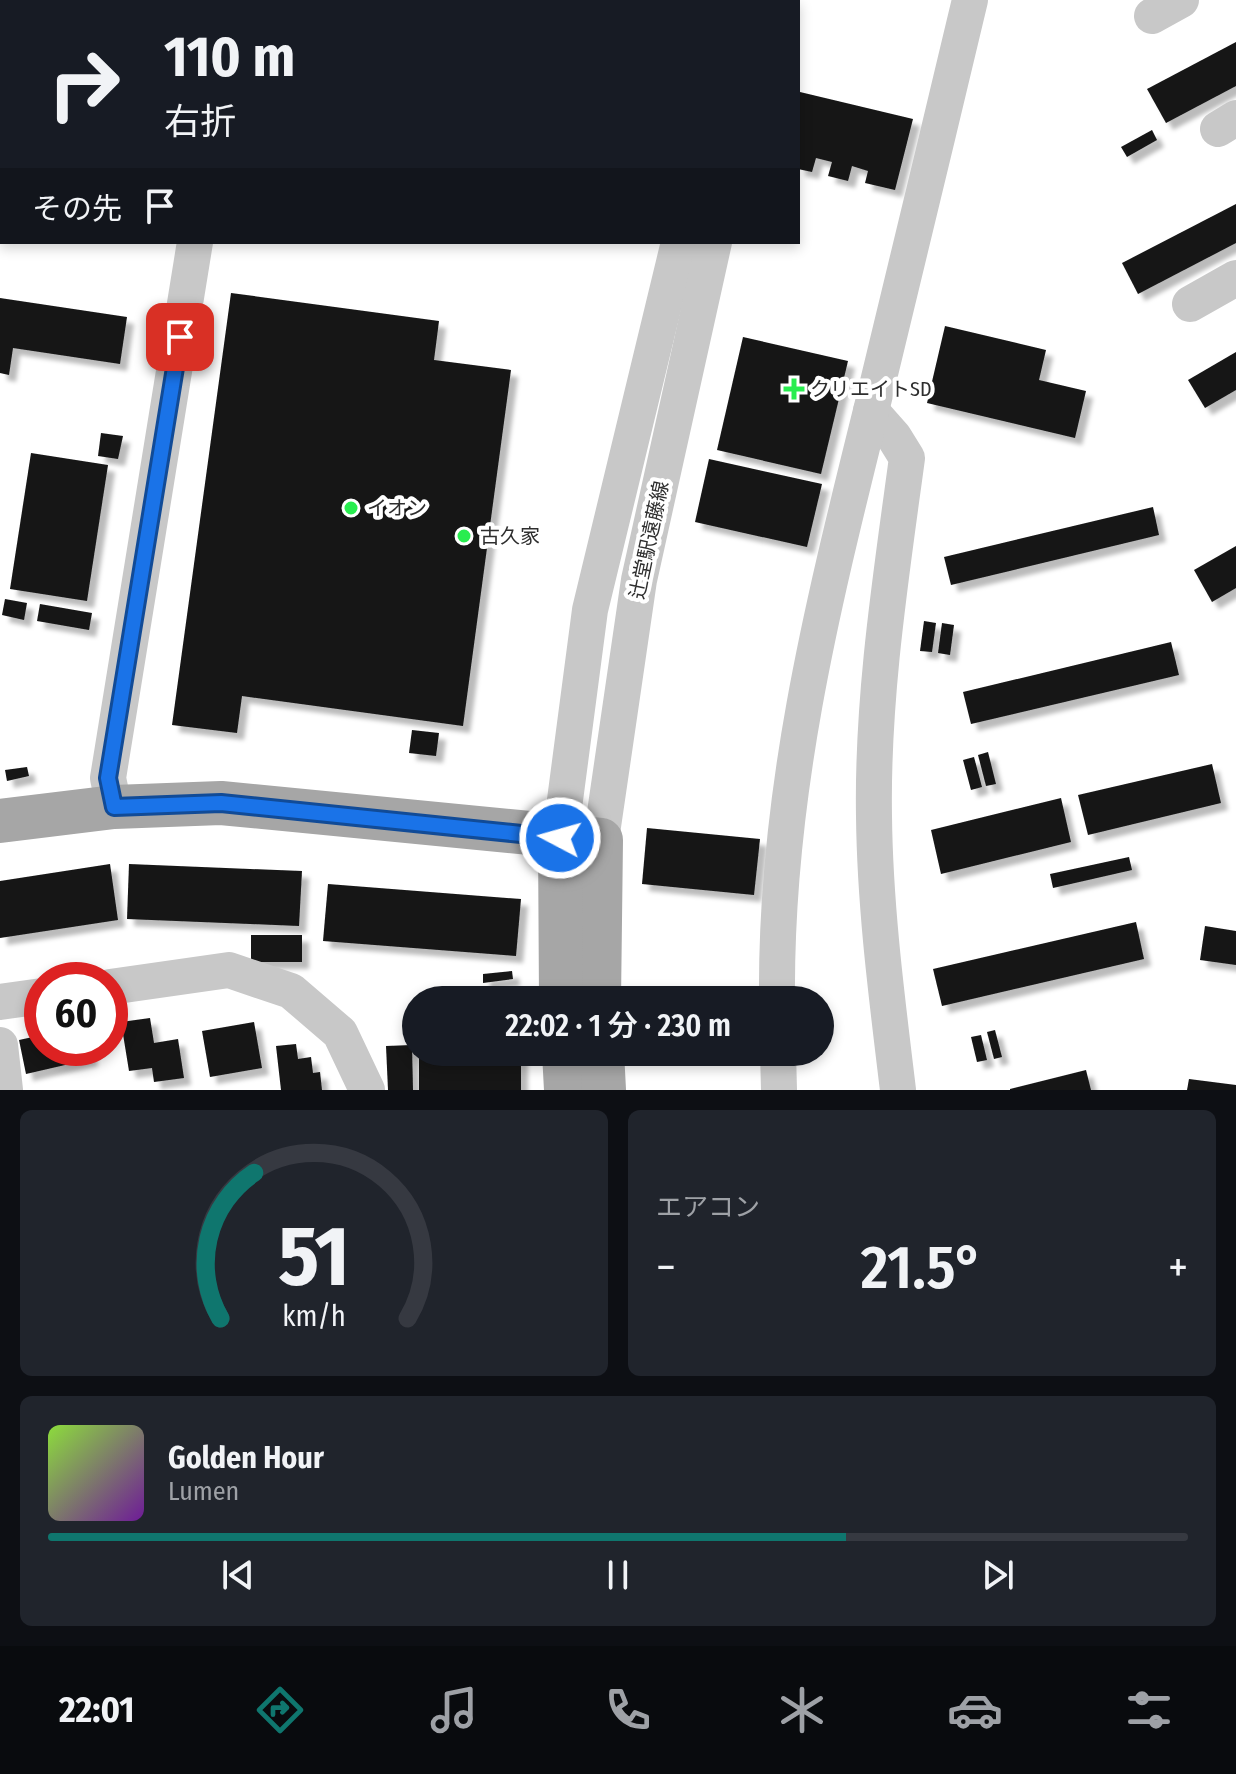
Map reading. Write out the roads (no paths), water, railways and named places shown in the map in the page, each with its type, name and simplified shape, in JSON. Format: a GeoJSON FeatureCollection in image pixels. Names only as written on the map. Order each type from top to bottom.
{"type":"FeatureCollection","features":[{"type":"Feature","properties":{"kind":"main road"},"geometry":{"type":"LineString","coordinates":[[0,821],[114,807],[221,803],[580,839]]}},
{"type":"Feature","properties":{"kind":"main road"},"geometry":{"type":"LineString","coordinates":[[563,986],[580,839]]}},
{"type":"Feature","properties":{"kind":"main road"},"geometry":{"type":"LineString","coordinates":[[580,839],[597,986]]}},
{"type":"Feature","properties":{"kind":"main road"},"geometry":{"type":"LineString","coordinates":[[565,1066],[566,1090]]}},
{"type":"Feature","properties":{"kind":"main road"},"geometry":{"type":"LineString","coordinates":[[603,1066],[604,1090]]}},
{"type":"Feature","properties":{"kind":"street"},"geometry":{"type":"LineString","coordinates":[[778,986],[783,837],[802,704],[828,579],[970,0]]}},
{"type":"Feature","properties":{"kind":"street"},"geometry":{"type":"LineString","coordinates":[[114,807],[108,778],[195,244]]}},
{"type":"Feature","properties":{"kind":"street","name":"辻堂駅遠藤線"},"geometry":{"type":"LineString","coordinates":[[580,839],[590,610],[679,244]]}},
{"type":"Feature","properties":{"kind":"street","name":"辻堂駅遠藤線"},"geometry":{"type":"LineString","coordinates":[[580,839],[714,244]]}},
{"type":"Feature","properties":{"kind":"street"},"geometry":{"type":"LineString","coordinates":[[1190,304],[1236,278]]}},
{"type":"Feature","properties":{"kind":"street"},"geometry":{"type":"LineString","coordinates":[[871,411],[894,437],[907,458],[876,727],[874,817],[878,907],[898,1090]]}},
{"type":"Feature","properties":{"kind":"street"},"geometry":{"type":"LineString","coordinates":[[128,984],[229,970],[291,991],[340,1033],[367,1090]]}},
{"type":"Feature","properties":{"kind":"street"},"geometry":{"type":"LineString","coordinates":[[0,1002],[24,999]]}},
{"type":"Feature","properties":{"kind":"street"},"geometry":{"type":"LineString","coordinates":[[0,1045],[5,1090]]}},
{"type":"Feature","properties":{"kind":"street"},"geometry":{"type":"LineString","coordinates":[[778,1066],[779,1090]]}},
{"type":"Feature","properties":{"kind":"place","name":"クリエイトSD"},"geometry":{"type":"Point","coordinates":[794,389]}},
{"type":"Feature","properties":{"kind":"place","name":"イオン"},"geometry":{"type":"Point","coordinates":[351,508]}},
{"type":"Feature","properties":{"kind":"place","name":"古久家"},"geometry":{"type":"Point","coordinates":[464,536]}}]}
